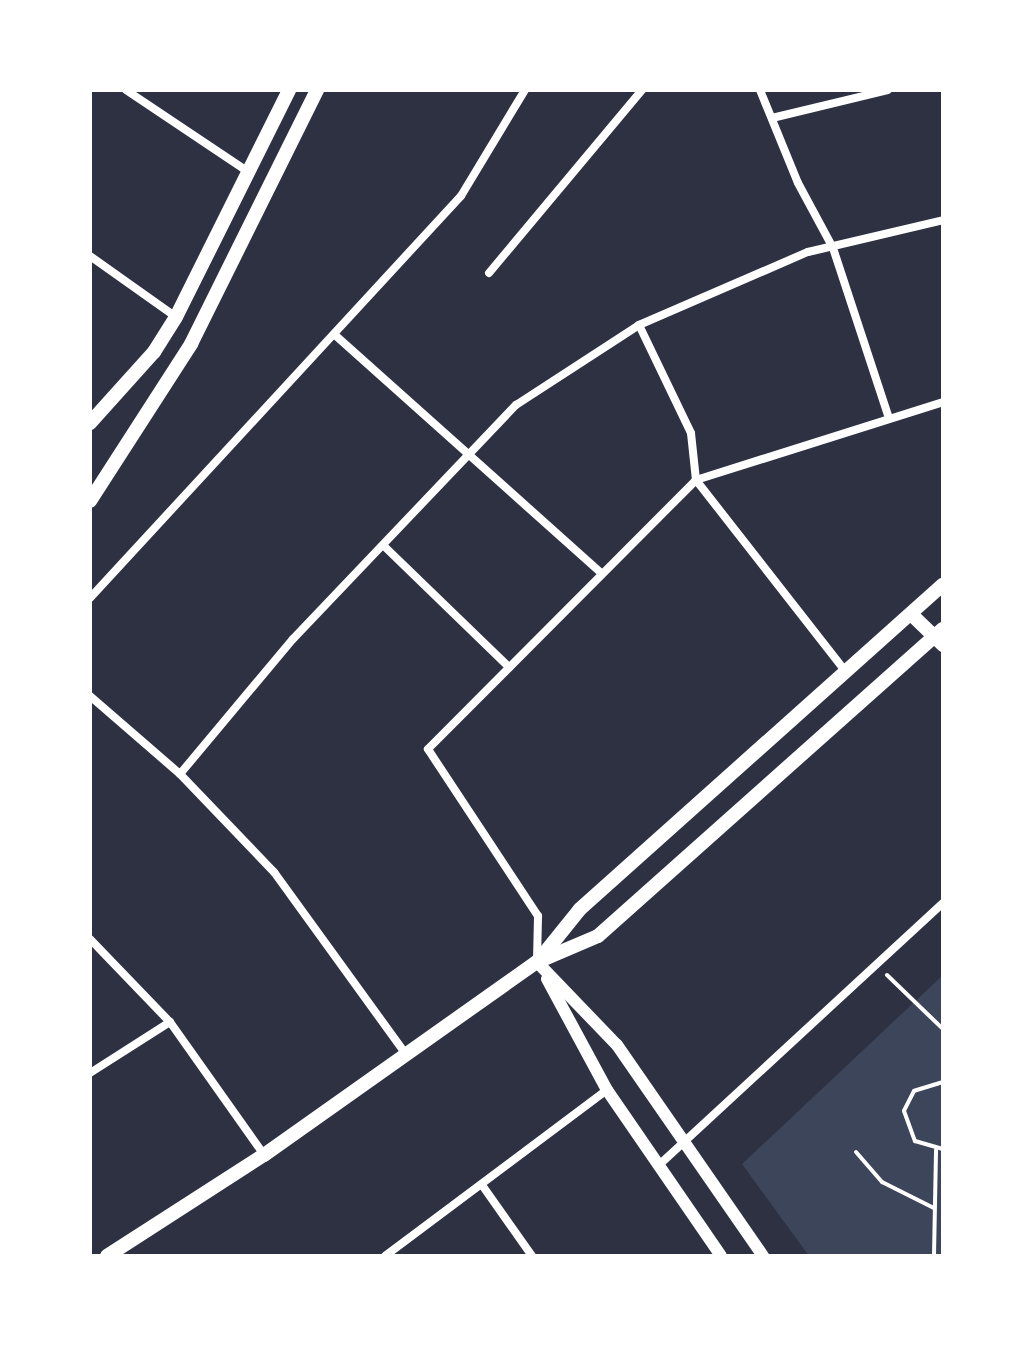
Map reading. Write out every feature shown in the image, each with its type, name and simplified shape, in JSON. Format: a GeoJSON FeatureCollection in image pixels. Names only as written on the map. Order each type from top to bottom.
{"type":"FeatureCollection","features":[{"type":"Feature","properties":{"kind":"main road"},"geometry":{"type":"LineString","coordinates":[[90,423],[154,352],[176,317],[251,174],[289,90]]}},
{"type":"Feature","properties":{"kind":"main road"},"geometry":{"type":"LineString","coordinates":[[90,501],[191,344],[317,90]]}},
{"type":"Feature","properties":{"kind":"main road"},"geometry":{"type":"LineString","coordinates":[[537,962],[580,909],[943,586]]}},
{"type":"Feature","properties":{"kind":"main road"},"geometry":{"type":"LineString","coordinates":[[107,1256],[124,1251],[537,962],[598,936],[940,637],[911,614]]}},
{"type":"Feature","properties":{"kind":"street"},"geometry":{"type":"LineString","coordinates":[[126,90],[251,174]]}},
{"type":"Feature","properties":{"kind":"street"},"geometry":{"type":"LineString","coordinates":[[90,598],[461,196],[525,90]]}},
{"type":"Feature","properties":{"kind":"street"},"geometry":{"type":"LineString","coordinates":[[489,273],[642,90]]}},
{"type":"Feature","properties":{"kind":"street"},"geometry":{"type":"LineString","coordinates":[[760,90],[798,183],[833,248],[889,418]]}},
{"type":"Feature","properties":{"kind":"street"},"geometry":{"type":"LineString","coordinates":[[772,118],[888,90]]}},
{"type":"Feature","properties":{"kind":"street"},"geometry":{"type":"LineString","coordinates":[[180,774],[293,639],[385,547],[516,405],[639,325],[808,252],[943,220]]}},
{"type":"Feature","properties":{"kind":"street"},"geometry":{"type":"LineString","coordinates":[[90,256],[176,317]]}},
{"type":"Feature","properties":{"kind":"street"},"geometry":{"type":"LineString","coordinates":[[639,325],[691,433],[696,480],[846,672]]}},
{"type":"Feature","properties":{"kind":"street"},"geometry":{"type":"LineString","coordinates":[[335,335],[602,574]]}},
{"type":"Feature","properties":{"kind":"street"},"geometry":{"type":"LineString","coordinates":[[721,1256],[607,1090],[537,962],[538,916],[428,749],[696,480],[943,402]]}},
{"type":"Feature","properties":{"kind":"street"},"geometry":{"type":"LineString","coordinates":[[385,547],[509,667]]}},
{"type":"Feature","properties":{"kind":"street"},"geometry":{"type":"LineString","coordinates":[[90,696],[180,774],[274,872],[405,1053]]}},
{"type":"Feature","properties":{"kind":"street"},"geometry":{"type":"LineString","coordinates":[[659,1165],[943,903]]}},
{"type":"Feature","properties":{"kind":"street"},"geometry":{"type":"LineString","coordinates":[[90,939],[170,1022],[264,1155]]}},
{"type":"Feature","properties":{"kind":"street"},"geometry":{"type":"LineString","coordinates":[[537,962],[617,1045],[763,1256]]}},
{"type":"Feature","properties":{"kind":"street"},"geometry":{"type":"LineString","coordinates":[[90,1073],[170,1022]]}},
{"type":"Feature","properties":{"kind":"street"},"geometry":{"type":"LineString","coordinates":[[385,1256],[607,1090]]}},
{"type":"Feature","properties":{"kind":"street"},"geometry":{"type":"LineString","coordinates":[[482,1185],[532,1256]]}},
{"type":"Feature","properties":{"kind":"path"},"geometry":{"type":"LineString","coordinates":[[876,965],[943,1029]]}},
{"type":"Feature","properties":{"kind":"path"},"geometry":{"type":"LineString","coordinates":[[943,1082],[914,1091],[904,1111],[908,1133],[936,1150],[943,1149]]}},
{"type":"Feature","properties":{"kind":"path"},"geometry":{"type":"LineString","coordinates":[[934,1256],[936,1150]]}},
{"type":"Feature","properties":{"kind":"path"},"geometry":{"type":"LineString","coordinates":[[856,1152],[882,1182],[934,1208]]}},
{"type":"Feature","properties":{"kind":"shaded area"},"geometry":{"type":"Polygon","coordinates":[[[943,975],[943,1256],[809,1256],[742,1164],[943,975]]]}}]}
